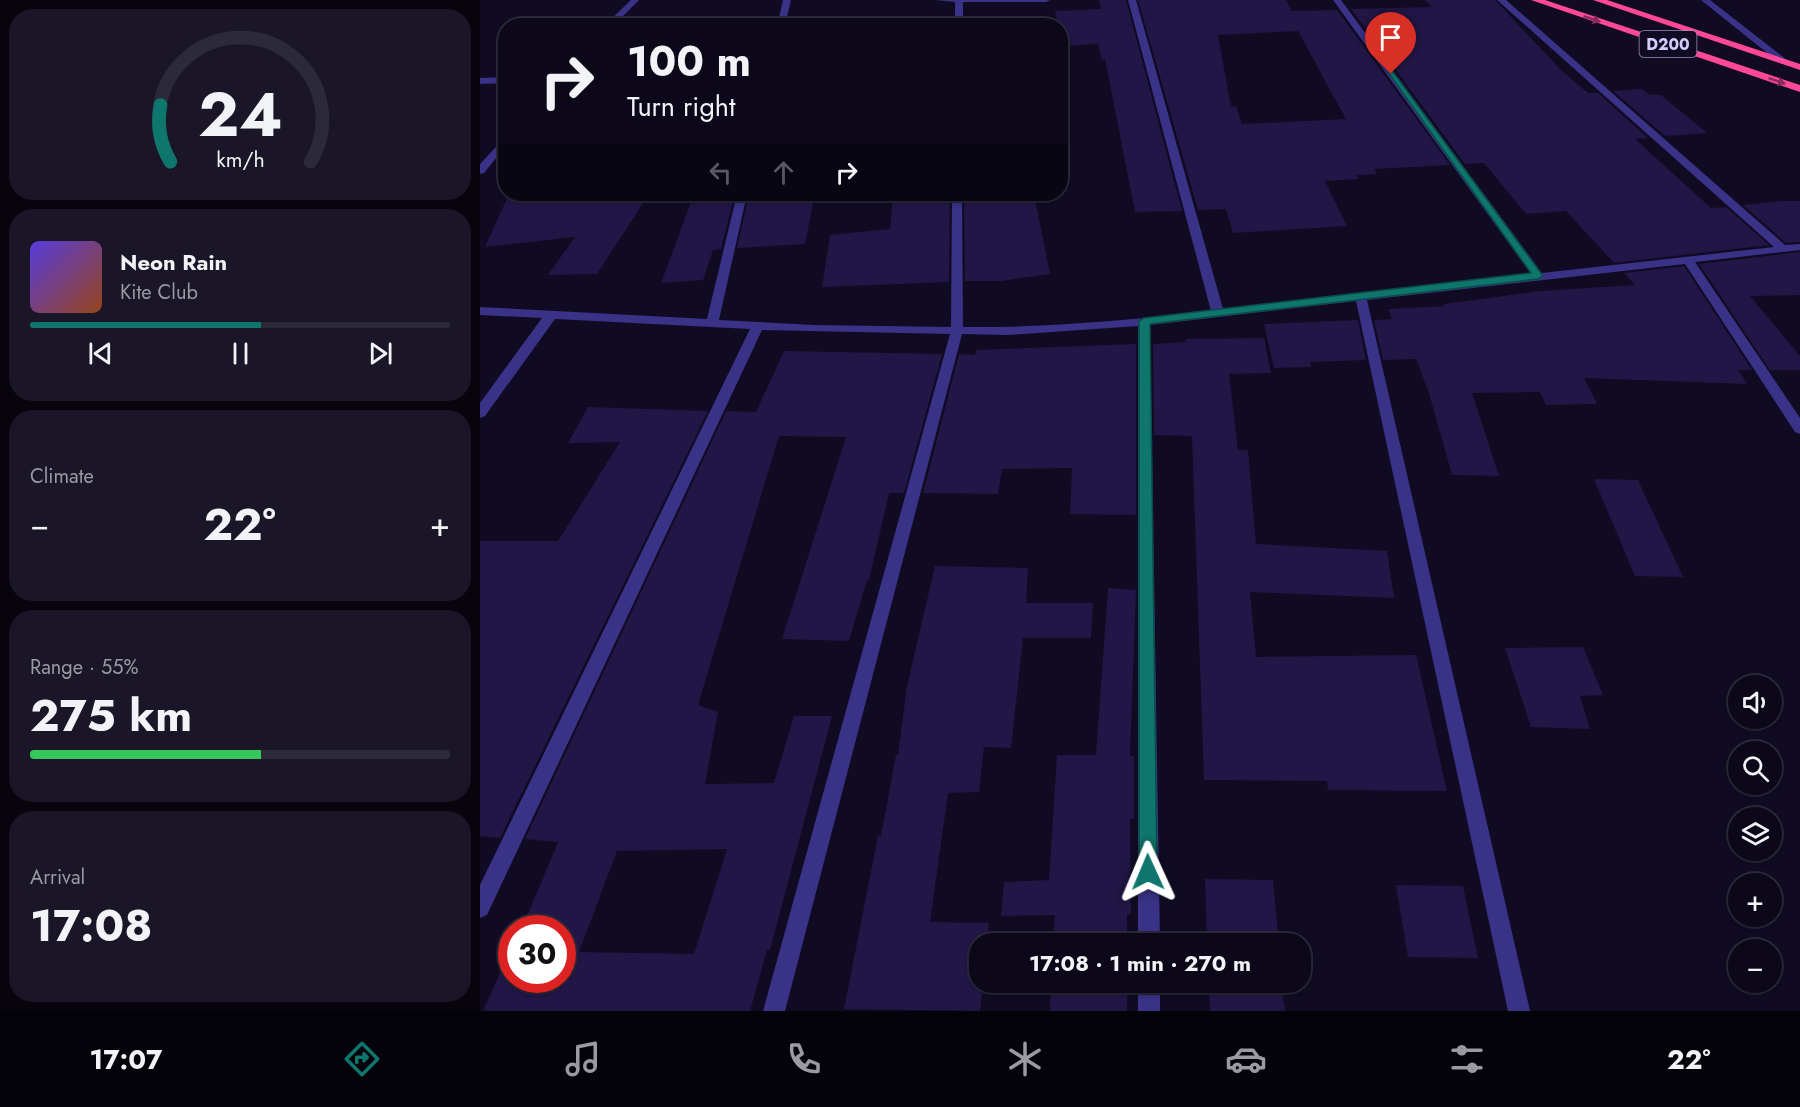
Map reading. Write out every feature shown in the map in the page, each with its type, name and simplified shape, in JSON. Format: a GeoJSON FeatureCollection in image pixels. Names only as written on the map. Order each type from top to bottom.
{"type":"FeatureCollection","features":[{"type":"Feature","properties":{"kind":"highway","name":"D200"},"geometry":{"type":"LineString","coordinates":[[1536,0],[1800,89]]}},
{"type":"Feature","properties":{"kind":"highway","name":"D200"},"geometry":{"type":"LineString","coordinates":[[1598,0],[1800,67]]}},
{"type":"Feature","properties":{"kind":"street"},"geometry":{"type":"LineString","coordinates":[[617,18],[635,0]]}},
{"type":"Feature","properties":{"kind":"street"},"geometry":{"type":"LineString","coordinates":[[784,18],[788,0]]}},
{"type":"Feature","properties":{"kind":"street"},"geometry":{"type":"LineString","coordinates":[[939,0],[1046,0]]}},
{"type":"Feature","properties":{"kind":"street"},"geometry":{"type":"LineString","coordinates":[[959,0],[959,18]]}},
{"type":"Feature","properties":{"kind":"street"},"geometry":{"type":"LineString","coordinates":[[1132,0],[1218,313]]}},
{"type":"Feature","properties":{"kind":"street"},"geometry":{"type":"LineString","coordinates":[[1337,0],[1538,276]]}},
{"type":"Feature","properties":{"kind":"street"},"geometry":{"type":"LineString","coordinates":[[1501,0],[1783,249]]}},
{"type":"Feature","properties":{"kind":"street"},"geometry":{"type":"LineString","coordinates":[[1705,0],[1784,62]]}},
{"type":"Feature","properties":{"kind":"street"},"geometry":{"type":"LineString","coordinates":[[480,81],[498,80]]}},
{"type":"Feature","properties":{"kind":"street"},"geometry":{"type":"LineString","coordinates":[[480,171],[498,149]]}},
{"type":"Feature","properties":{"kind":"street"},"geometry":{"type":"LineString","coordinates":[[712,325],[740,201]]}},
{"type":"Feature","properties":{"kind":"street"},"geometry":{"type":"LineString","coordinates":[[774,1011],[957,331],[957,201]]}},
{"type":"Feature","properties":{"kind":"street"},"geometry":{"type":"LineString","coordinates":[[480,311],[757,327],[957,331],[1144,321],[1800,247]]}},
{"type":"Feature","properties":{"kind":"street"},"geometry":{"type":"LineString","coordinates":[[1688,260],[1800,429]]}},
{"type":"Feature","properties":{"kind":"street"},"geometry":{"type":"LineString","coordinates":[[1361,298],[1519,1011]]}},
{"type":"Feature","properties":{"kind":"street"},"geometry":{"type":"LineString","coordinates":[[480,413],[551,315]]}},
{"type":"Feature","properties":{"kind":"street"},"geometry":{"type":"LineString","coordinates":[[1144,321],[1149,933]]}},
{"type":"Feature","properties":{"kind":"street"},"geometry":{"type":"LineString","coordinates":[[480,908],[757,327]]}},
{"type":"Feature","properties":{"kind":"street"},"geometry":{"type":"LineString","coordinates":[[1149,993],[1149,1011]]}},
{"type":"Feature","properties":{"kind":"building"},"geometry":{"type":"Polygon","coordinates":[[[1099,0],[1126,0],[1182,211],[1135,212],[1105,59],[1102,60],[1098,44],[1068,46],[1068,18],[1056,18],[1055,11],[1101,9],[1099,0]]]}},
{"type":"Feature","properties":{"kind":"building"},"geometry":{"type":"Polygon","coordinates":[[[1138,0],[1286,0],[1292,11],[1337,10],[1450,165],[1374,169],[1377,174],[1357,175],[1359,179],[1325,181],[1347,226],[1233,233],[1226,209],[1198,210],[1138,0]],[[1298,31],[1218,35],[1231,107],[1236,106],[1242,124],[1346,119],[1298,31]]]}},
{"type":"Feature","properties":{"kind":"building"},"geometry":{"type":"Polygon","coordinates":[[[1424,0],[1495,0],[1562,71],[1588,93],[1598,93],[1648,138],[1635,139],[1711,208],[1726,207],[1769,245],[1614,263],[1566,211],[1526,214],[1484,163],[1465,164],[1351,9],[1432,7],[1424,0]]]}},
{"type":"Feature","properties":{"kind":"building"},"geometry":{"type":"Polygon","coordinates":[[[1642,89],[1650,95],[1661,95],[1707,133],[1665,136],[1613,91],[1642,89]]]}},
{"type":"Feature","properties":{"kind":"building"},"geometry":{"type":"Polygon","coordinates":[[[506,201],[644,201],[597,274],[548,275],[575,237],[485,247],[506,201]]]}},
{"type":"Feature","properties":{"kind":"building"},"geometry":{"type":"Polygon","coordinates":[[[691,201],[733,201],[721,249],[713,250],[703,280],[661,283],[691,201]]]}},
{"type":"Feature","properties":{"kind":"building"},"geometry":{"type":"Polygon","coordinates":[[[747,201],[813,201],[805,244],[737,248],[747,201]]]}},
{"type":"Feature","properties":{"kind":"building"},"geometry":{"type":"Polygon","coordinates":[[[892,201],[950,201],[949,282],[822,287],[830,235],[890,229],[892,201]]]}},
{"type":"Feature","properties":{"kind":"building"},"geometry":{"type":"Polygon","coordinates":[[[964,201],[1035,201],[1050,274],[1001,281],[965,281],[964,201]]]}},
{"type":"Feature","properties":{"kind":"building"},"geometry":{"type":"Polygon","coordinates":[[[1800,201],[1800,242],[1786,243],[1743,205],[1800,201]]]}},
{"type":"Feature","properties":{"kind":"building"},"geometry":{"type":"Polygon","coordinates":[[[1800,252],[1800,295],[1750,296],[1800,356],[1800,370],[1770,370],[1699,264],[1800,252]]]}},
{"type":"Feature","properties":{"kind":"building"},"geometry":{"type":"Polygon","coordinates":[[[1684,266],[1752,370],[1738,370],[1747,384],[1584,378],[1597,404],[1546,405],[1540,392],[1472,393],[1499,476],[1452,475],[1429,393],[1416,359],[1383,360],[1374,320],[1392,319],[1388,309],[1445,306],[1444,304],[1540,291],[1635,285],[1624,273],[1684,266]]]}},
{"type":"Feature","properties":{"kind":"building"},"geometry":{"type":"Polygon","coordinates":[[[1358,320],[1366,360],[1310,362],[1311,367],[1274,368],[1264,324],[1358,320]]]}},
{"type":"Feature","properties":{"kind":"building"},"geometry":{"type":"Polygon","coordinates":[[[1264,338],[1271,373],[1229,374],[1238,450],[1248,450],[1256,544],[1387,551],[1394,598],[1250,592],[1256,657],[1416,655],[1447,791],[1328,790],[1327,781],[1204,780],[1192,436],[1154,435],[1153,344],[1186,342],[1186,339],[1264,338]]]}},
{"type":"Feature","properties":{"kind":"building"},"geometry":{"type":"Polygon","coordinates":[[[1136,344],[1136,515],[1070,514],[1072,468],[1002,469],[998,494],[923,493],[959,354],[975,355],[976,350],[1136,344]]]}},
{"type":"Feature","properties":{"kind":"building"},"geometry":{"type":"Polygon","coordinates":[[[784,351],[942,354],[904,493],[889,493],[869,580],[867,580],[849,641],[782,639],[846,437],[779,436],[698,705],[718,712],[705,784],[774,783],[794,716],[832,716],[770,950],[767,950],[750,1011],[483,1011],[498,978],[498,993],[576,993],[576,915],[527,915],[558,842],[525,839],[726,411],[756,412],[784,351]],[[727,849],[617,851],[579,952],[694,954],[727,849]]]}},
{"type":"Feature","properties":{"kind":"building"},"geometry":{"type":"Polygon","coordinates":[[[588,407],[708,411],[500,838],[480,836],[480,541],[558,541],[620,442],[568,443],[588,407]]]}},
{"type":"Feature","properties":{"kind":"building"},"geometry":{"type":"Polygon","coordinates":[[[1594,479],[1638,480],[1683,577],[1635,576],[1594,479]]]}},
{"type":"Feature","properties":{"kind":"building"},"geometry":{"type":"Polygon","coordinates":[[[935,566],[1028,568],[1026,603],[1093,603],[1091,638],[1023,638],[1011,748],[984,747],[979,792],[948,793],[930,922],[989,923],[988,933],[969,933],[969,993],[982,993],[980,1011],[844,1009],[878,836],[881,836],[896,755],[898,755],[907,686],[935,566]]]}},
{"type":"Feature","properties":{"kind":"building"},"geometry":{"type":"Polygon","coordinates":[[[1108,588],[1136,590],[1130,756],[1134,756],[1134,819],[1130,819],[1131,914],[1127,914],[1127,933],[1054,933],[1055,915],[1001,916],[1004,882],[1049,880],[1057,755],[1096,755],[1108,588]]]}},
{"type":"Feature","properties":{"kind":"building"},"geometry":{"type":"Polygon","coordinates":[[[1583,647],[1603,695],[1580,696],[1590,729],[1531,727],[1505,648],[1583,647]]]}},
{"type":"Feature","properties":{"kind":"building"},"geometry":{"type":"Polygon","coordinates":[[[1205,879],[1273,880],[1278,933],[1207,933],[1205,879]]]}},
{"type":"Feature","properties":{"kind":"building"},"geometry":{"type":"Polygon","coordinates":[[[1396,885],[1463,886],[1478,958],[1408,957],[1396,885]]]}},
{"type":"Feature","properties":{"kind":"building"},"geometry":{"type":"Polygon","coordinates":[[[1051,993],[1127,993],[1127,1011],[1050,1011],[1051,993]]]}},
{"type":"Feature","properties":{"kind":"building"},"geometry":{"type":"Polygon","coordinates":[[[1209,993],[1283,993],[1285,1011],[1210,1011],[1209,993]]]}},
{"type":"Feature","properties":{"kind":"route"},"geometry":{"type":"LineString","coordinates":[[1148,872],[1144,321],[1538,276],[1391,74]]}}]}
